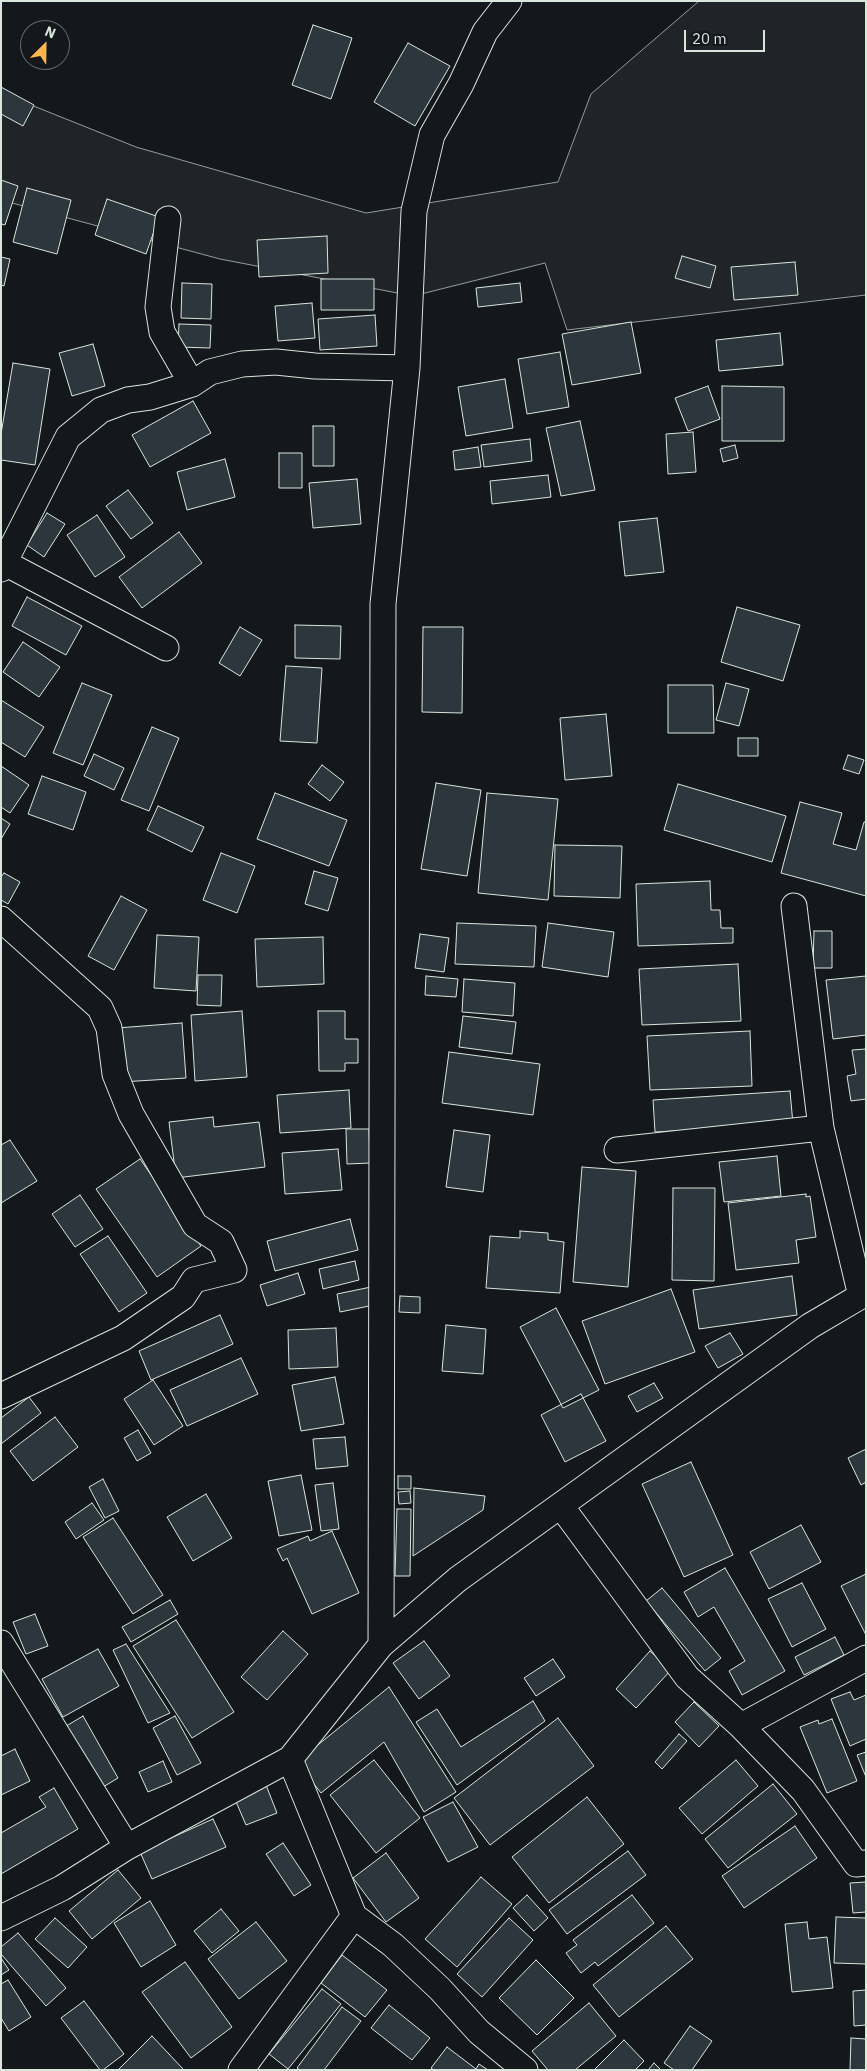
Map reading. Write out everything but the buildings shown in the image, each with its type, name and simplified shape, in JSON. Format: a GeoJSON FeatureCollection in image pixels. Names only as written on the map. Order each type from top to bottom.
{"type":"FeatureCollection","features":[{"type":"Feature","properties":{"kind":"street"},"geometry":{"type":"LineString","coordinates":[[381,1646],[383,604],[407,368],[414,211],[432,135],[461,84],[485,32],[509,1]]}},
{"type":"Feature","properties":{"kind":"street"},"geometry":{"type":"LineString","coordinates":[[168,219],[158,307],[162,332],[192,384]]}},
{"type":"Feature","properties":{"kind":"street"},"geometry":{"type":"LineString","coordinates":[[166,648],[3,566],[68,437],[101,410],[128,400],[150,397],[192,384],[210,372],[242,364],[276,362],[315,366],[407,368]]}},
{"type":"Feature","properties":{"kind":"street"},"geometry":{"type":"LineString","coordinates":[[1,1918],[62,1888],[127,1847],[290,1759],[381,1646],[458,1579],[810,1326],[863,1294],[821,1128],[794,906]]}},
{"type":"Feature","properties":{"kind":"street"},"geometry":{"type":"LineString","coordinates":[[1,919],[100,1008],[109,1028],[115,1074],[131,1114],[195,1225],[221,1242],[234,1270],[194,1280],[183,1297],[123,1338],[1,1396]]}},
{"type":"Feature","properties":{"kind":"street"},"geometry":{"type":"LineString","coordinates":[[617,1150],[821,1128]]}},
{"type":"Feature","properties":{"kind":"street"},"geometry":{"type":"LineString","coordinates":[[561,1506],[687,1677],[741,1726],[803,1790],[856,1864],[866,1863]]}},
{"type":"Feature","properties":{"kind":"street"},"geometry":{"type":"LineString","coordinates":[[1,1642],[127,1847]]}},
{"type":"Feature","properties":{"kind":"street"},"geometry":{"type":"LineString","coordinates":[[741,1726],[866,1658]]}},
{"type":"Feature","properties":{"kind":"street"},"geometry":{"type":"LineString","coordinates":[[290,1759],[354,1916],[393,1945],[440,1989],[479,2032],[525,2070]]}},
{"type":"Feature","properties":{"kind":"street"},"geometry":{"type":"LineString","coordinates":[[241,2070],[354,1916]]}},
{"type":"Feature","properties":{"kind":"shaded area"},"geometry":{"type":"Polygon","coordinates":[[[699,1],[866,1],[866,295],[567,330],[545,263],[413,296],[220,259],[1,200],[1,93],[136,147],[366,213],[558,182],[591,94],[699,1]]]}}]}
